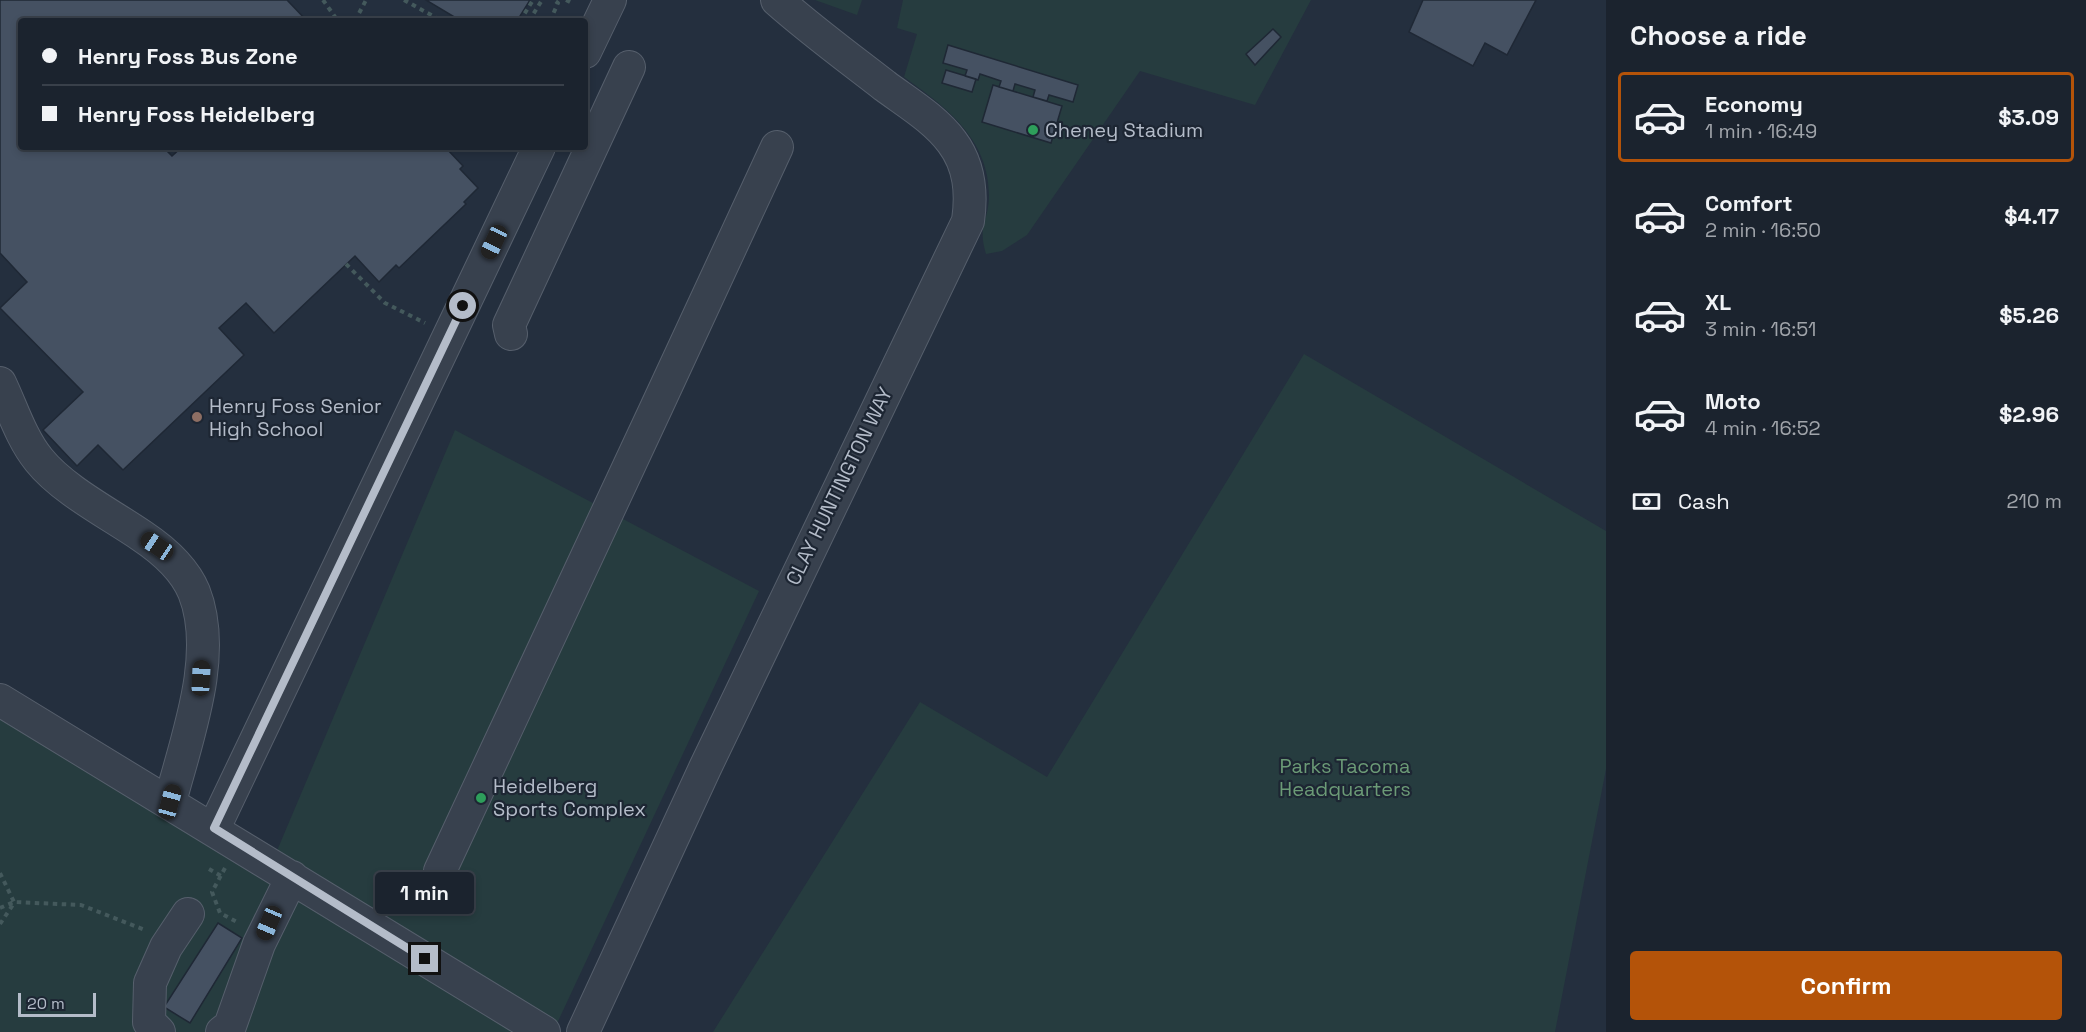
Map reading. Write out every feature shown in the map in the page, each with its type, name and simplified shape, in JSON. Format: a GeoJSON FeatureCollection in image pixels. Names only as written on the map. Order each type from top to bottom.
{"type":"FeatureCollection","features":[{"type":"Feature","properties":{"kind":"street"},"geometry":{"type":"LineString","coordinates":[[588,46],[610,0]]}},
{"type":"Feature","properties":{"kind":"street","name":"CLAY HUNTINGTON WAY"},"geometry":{"type":"LineString","coordinates":[[583,1032],[705,768],[968,221],[972,199],[969,179],[953,143],[930,120],[824,40],[777,0]]}},
{"type":"Feature","properties":{"kind":"street"},"geometry":{"type":"LineString","coordinates":[[511,334],[509,326],[534,269],[629,67]]}},
{"type":"Feature","properties":{"kind":"street"},"geometry":{"type":"LineString","coordinates":[[441,871],[597,534],[626,479],[777,147]]}},
{"type":"Feature","properties":{"kind":"street"},"geometry":{"type":"LineString","coordinates":[[214,828],[538,150]]}},
{"type":"Feature","properties":{"kind":"street"},"geometry":{"type":"LineString","coordinates":[[0,383],[31,448],[48,470],[157,546],[177,565],[193,591],[200,614],[201,678],[170,802]]}},
{"type":"Feature","properties":{"kind":"street"},"geometry":{"type":"LineString","coordinates":[[0,700],[214,828],[544,1032]]}},
{"type":"Feature","properties":{"kind":"street"},"geometry":{"type":"LineString","coordinates":[[222,1032],[230,1026],[259,944],[292,877]]}},
{"type":"Feature","properties":{"kind":"street"},"geometry":{"type":"LineString","coordinates":[[159,1032],[149,1022],[150,983],[181,925]]}},
{"type":"Feature","properties":{"kind":"path"},"geometry":{"type":"LineString","coordinates":[[323,0],[336,18]]}},
{"type":"Feature","properties":{"kind":"path"},"geometry":{"type":"LineString","coordinates":[[357,18],[366,0]]}},
{"type":"Feature","properties":{"kind":"path"},"geometry":{"type":"LineString","coordinates":[[404,0],[437,18]]}},
{"type":"Feature","properties":{"kind":"path"},"geometry":{"type":"LineString","coordinates":[[522,18],[533,0]]}},
{"type":"Feature","properties":{"kind":"path"},"geometry":{"type":"LineString","coordinates":[[531,18],[542,0]]}},
{"type":"Feature","properties":{"kind":"path"},"geometry":{"type":"LineString","coordinates":[[551,18],[558,3],[554,0]]}},
{"type":"Feature","properties":{"kind":"path"},"geometry":{"type":"LineString","coordinates":[[567,0],[572,3]]}},
{"type":"Feature","properties":{"kind":"path"},"geometry":{"type":"LineString","coordinates":[[346,264],[385,303],[419,320]]}},
{"type":"Feature","properties":{"kind":"path"},"geometry":{"type":"LineString","coordinates":[[209,869],[221,876]]}},
{"type":"Feature","properties":{"kind":"path"},"geometry":{"type":"LineString","coordinates":[[0,873],[14,902]]}},
{"type":"Feature","properties":{"kind":"path"},"geometry":{"type":"LineString","coordinates":[[0,924],[14,902]]}},
{"type":"Feature","properties":{"kind":"path"},"geometry":{"type":"LineString","coordinates":[[0,908],[14,902],[81,904],[136,928],[181,925]]}},
{"type":"Feature","properties":{"kind":"green space"},"geometry":{"type":"Polygon","coordinates":[[[815,0],[862,0],[857,15],[815,0]]]}},
{"type":"Feature","properties":{"kind":"green space","name":"Cheney Stadium"},"geometry":{"type":"Polygon","coordinates":[[[903,0],[1311,0],[1255,105],[1140,71],[1027,235],[1002,251],[986,254],[983,229],[989,195],[982,157],[962,126],[935,100],[904,77],[917,34],[897,28],[903,0]]]}},
{"type":"Feature","properties":{"kind":"green space","name":"Parks Tacoma Headquarters"},"geometry":{"type":"Polygon","coordinates":[[[1304,354],[1606,531],[1606,769],[1555,1032],[713,1032],[920,702],[1047,777],[1304,354]]]}},
{"type":"Feature","properties":{"kind":"green space","name":"Heidelberg Sports Complex"},"geometry":{"type":"Polygon","coordinates":[[[455,430],[759,591],[553,1032],[0,1032],[0,717],[265,879],[455,430]]]}},
{"type":"Feature","properties":{"kind":"building"},"geometry":{"type":"Polygon","coordinates":[[[0,0],[287,0],[304,18],[18,18],[18,150],[166,150],[172,156],[179,150],[448,150],[463,166],[460,169],[478,188],[464,202],[466,204],[399,268],[396,265],[379,282],[355,256],[274,333],[246,303],[219,328],[244,355],[123,470],[98,445],[77,466],[43,430],[83,392],[0,308],[27,282],[0,253],[0,0]]]}},
{"type":"Feature","properties":{"kind":"building"},"geometry":{"type":"Polygon","coordinates":[[[426,0],[530,0],[519,18],[456,18],[426,0]]]}},
{"type":"Feature","properties":{"kind":"building"},"geometry":{"type":"Polygon","coordinates":[[[1423,0],[1536,0],[1507,55],[1485,43],[1473,66],[1409,32],[1423,0]]]}},
{"type":"Feature","properties":{"kind":"building"},"geometry":{"type":"Polygon","coordinates":[[[1273,29],[1281,37],[1255,65],[1246,54],[1273,29]]]}},
{"type":"Feature","properties":{"kind":"building"},"geometry":{"type":"Polygon","coordinates":[[[948,45],[1078,85],[1073,102],[1049,95],[1047,101],[1033,97],[1035,90],[1015,84],[1013,91],[999,87],[1001,81],[980,74],[978,80],[965,76],[967,70],[943,63],[948,45]]]}},
{"type":"Feature","properties":{"kind":"building"},"geometry":{"type":"Polygon","coordinates":[[[946,70],[976,79],[972,92],[942,83],[946,70]]]}},
{"type":"Feature","properties":{"kind":"building"},"geometry":{"type":"Polygon","coordinates":[[[993,85],[1062,106],[1051,143],[982,122],[993,85]]]}},
{"type":"Feature","properties":{"kind":"building"},"geometry":{"type":"Polygon","coordinates":[[[218,923],[242,938],[190,1023],[164,1007],[218,923]]]}},
{"type":"Feature","properties":{"kind":"place","name":"Cheney Stadium"},"geometry":{"type":"Point","coordinates":[1033,130]}},
{"type":"Feature","properties":{"kind":"place","name":"Henry Foss Senior High School"},"geometry":{"type":"Point","coordinates":[197,417]}},
{"type":"Feature","properties":{"kind":"place","name":"Heidelberg Sports Complex"},"geometry":{"type":"Point","coordinates":[481,798]}},
{"type":"Feature","properties":{"kind":"route"},"geometry":{"type":"LineString","coordinates":[[425,959],[214,828],[463,306]]}}]}
